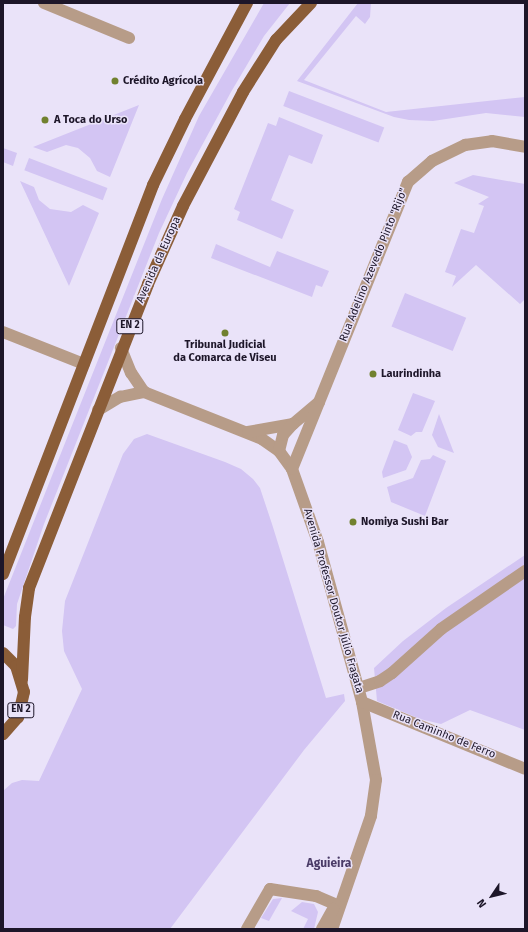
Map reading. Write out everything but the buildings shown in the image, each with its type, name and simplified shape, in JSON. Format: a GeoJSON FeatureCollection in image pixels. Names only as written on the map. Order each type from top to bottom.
{"type":"FeatureCollection","features":[{"type":"Feature","properties":{"kind":"main road","name":"EN 2"},"geometry":{"type":"LineString","coordinates":[[3,574],[168,152],[247,3]]}},
{"type":"Feature","properties":{"kind":"main road","name":"Avenida da Europa"},"geometry":{"type":"LineString","coordinates":[[22,680],[24,617],[29,588],[121,348],[180,212],[243,92],[276,40],[311,3]]}},
{"type":"Feature","properties":{"kind":"main road","name":"EN 2"},"geometry":{"type":"LineString","coordinates":[[3,653],[16,666],[22,680],[22,705],[18,717],[3,734]]}},
{"type":"Feature","properties":{"kind":"street"},"geometry":{"type":"LineString","coordinates":[[44,3],[129,38]]}},
{"type":"Feature","properties":{"kind":"street","name":"Rua Adelino Azevedo Pinto \"Rijo\""},"geometry":{"type":"LineString","coordinates":[[292,469],[408,182],[432,160],[465,145],[492,141],[525,147]]}},
{"type":"Feature","properties":{"kind":"street"},"geometry":{"type":"LineString","coordinates":[[3,332],[84,364]]}},
{"type":"Feature","properties":{"kind":"street"},"geometry":{"type":"LineString","coordinates":[[98,410],[120,397],[144,392],[131,373],[121,348]]}},
{"type":"Feature","properties":{"kind":"street","name":"Avenida Professor Doutor Júlio Fragata"},"geometry":{"type":"LineString","coordinates":[[144,392],[246,433],[279,451],[292,469],[318,542],[359,688],[376,780],[376,798],[332,929]]}},
{"type":"Feature","properties":{"kind":"street"},"geometry":{"type":"LineString","coordinates":[[279,451],[283,435],[292,424],[320,402]]}},
{"type":"Feature","properties":{"kind":"street"},"geometry":{"type":"LineString","coordinates":[[246,433],[292,424]]}},
{"type":"Feature","properties":{"kind":"street"},"geometry":{"type":"LineString","coordinates":[[359,688],[380,681],[392,673],[441,629],[525,571]]}},
{"type":"Feature","properties":{"kind":"street","name":"Rua Caminho de Ferro"},"geometry":{"type":"LineString","coordinates":[[362,702],[525,769]]}},
{"type":"Feature","properties":{"kind":"street","name":"Avenida Professor Doutor Júlio Fragata"},"geometry":{"type":"LineString","coordinates":[[322,929],[350,876]]}},
{"type":"Feature","properties":{"kind":"street"},"geometry":{"type":"LineString","coordinates":[[247,929],[270,889],[316,896],[335,904]]}},
{"type":"Feature","properties":{"kind":"shaded area"},"geometry":{"type":"Polygon","coordinates":[[[264,3],[290,3],[264,36],[231,92],[187,173],[159,233],[44,524],[17,604],[16,626],[13,629],[3,625],[3,599],[162,199],[199,116],[264,3]]]}},
{"type":"Feature","properties":{"kind":"shaded area"},"geometry":{"type":"Polygon","coordinates":[[[358,3],[371,3],[370,17],[365,24],[356,16],[304,80],[386,112],[525,97],[525,117],[486,113],[433,121],[409,120],[394,117],[297,81],[358,3]]]}},
{"type":"Feature","properties":{"kind":"shaded area"},"geometry":{"type":"Polygon","coordinates":[[[289,91],[384,128],[378,142],[283,106],[289,91]]]}},
{"type":"Feature","properties":{"kind":"shaded area"},"geometry":{"type":"Polygon","coordinates":[[[139,105],[110,177],[97,171],[90,158],[78,148],[66,145],[47,152],[33,147],[139,105]]]}},
{"type":"Feature","properties":{"kind":"shaded area"},"geometry":{"type":"Polygon","coordinates":[[[279,117],[323,135],[312,164],[289,155],[271,200],[294,210],[282,239],[237,220],[240,212],[234,209],[268,123],[276,126],[279,117]]]}},
{"type":"Feature","properties":{"kind":"shaded area"},"geometry":{"type":"Polygon","coordinates":[[[3,148],[17,153],[13,166],[3,162],[3,148]]]}},
{"type":"Feature","properties":{"kind":"shaded area"},"geometry":{"type":"Polygon","coordinates":[[[29,158],[107,188],[103,200],[24,170],[29,158]]]}},
{"type":"Feature","properties":{"kind":"shaded area"},"geometry":{"type":"Polygon","coordinates":[[[473,175],[525,184],[525,299],[520,304],[476,265],[452,287],[456,276],[445,272],[461,229],[474,233],[484,206],[478,204],[489,197],[454,183],[473,175]]]}},
{"type":"Feature","properties":{"kind":"shaded area"},"geometry":{"type":"Polygon","coordinates":[[[20,181],[34,187],[39,200],[50,209],[71,212],[83,205],[99,213],[69,286],[20,181]]]}},
{"type":"Feature","properties":{"kind":"shaded area"},"geometry":{"type":"Polygon","coordinates":[[[216,244],[270,267],[277,251],[329,271],[322,287],[316,285],[312,297],[211,258],[216,244]]]}},
{"type":"Feature","properties":{"kind":"shaded area"},"geometry":{"type":"Polygon","coordinates":[[[405,293],[466,318],[453,351],[392,326],[405,293]]]}},
{"type":"Feature","properties":{"kind":"shaded area"},"geometry":{"type":"Polygon","coordinates":[[[413,393],[435,401],[422,432],[416,432],[411,436],[398,430],[413,393]]]}},
{"type":"Feature","properties":{"kind":"shaded area"},"geometry":{"type":"Polygon","coordinates":[[[439,414],[454,453],[438,447],[432,435],[439,414]]]}},
{"type":"Feature","properties":{"kind":"shaded area"},"geometry":{"type":"Polygon","coordinates":[[[147,434],[241,469],[253,479],[260,488],[326,698],[344,694],[345,701],[304,750],[170,929],[3,929],[3,791],[12,783],[22,780],[39,781],[82,689],[64,651],[62,631],[65,601],[123,454],[134,439],[147,434]]]}},
{"type":"Feature","properties":{"kind":"shaded area"},"geometry":{"type":"Polygon","coordinates":[[[394,440],[407,445],[412,457],[406,470],[383,478],[382,472],[394,440]]]}},
{"type":"Feature","properties":{"kind":"shaded area"},"geometry":{"type":"Polygon","coordinates":[[[433,455],[446,461],[425,516],[391,502],[387,487],[413,478],[421,460],[430,459],[433,455]]]}},
{"type":"Feature","properties":{"kind":"shaded area"},"geometry":{"type":"Polygon","coordinates":[[[525,555],[525,730],[470,710],[441,724],[420,719],[377,701],[374,668],[403,641],[446,608],[525,555]]]}},
{"type":"Feature","properties":{"kind":"shaded area"},"geometry":{"type":"Polygon","coordinates":[[[282,898],[269,921],[261,918],[273,899],[282,898]]]}},
{"type":"Feature","properties":{"kind":"shaded area"},"geometry":{"type":"Polygon","coordinates":[[[302,902],[314,904],[318,912],[314,929],[303,929],[308,919],[291,911],[302,902]]]}},
{"type":"Feature","properties":{"kind":"place","name":"Crédito Agrícola"},"geometry":{"type":"Point","coordinates":[115,81]}},
{"type":"Feature","properties":{"kind":"place","name":"A Toca do Urso"},"geometry":{"type":"Point","coordinates":[45,120]}},
{"type":"Feature","properties":{"kind":"place","name":"Tribunal Judicial da Comarca de Viseu"},"geometry":{"type":"Point","coordinates":[225,333]}},
{"type":"Feature","properties":{"kind":"place","name":"Laurindinha"},"geometry":{"type":"Point","coordinates":[373,374]}},
{"type":"Feature","properties":{"kind":"place","name":"Nomiya Sushi Bar"},"geometry":{"type":"Point","coordinates":[353,522]}},
{"type":"Feature","properties":{"kind":"district","name":"Aguieira"},"geometry":{"type":"Point","coordinates":[329,864]}}]}
